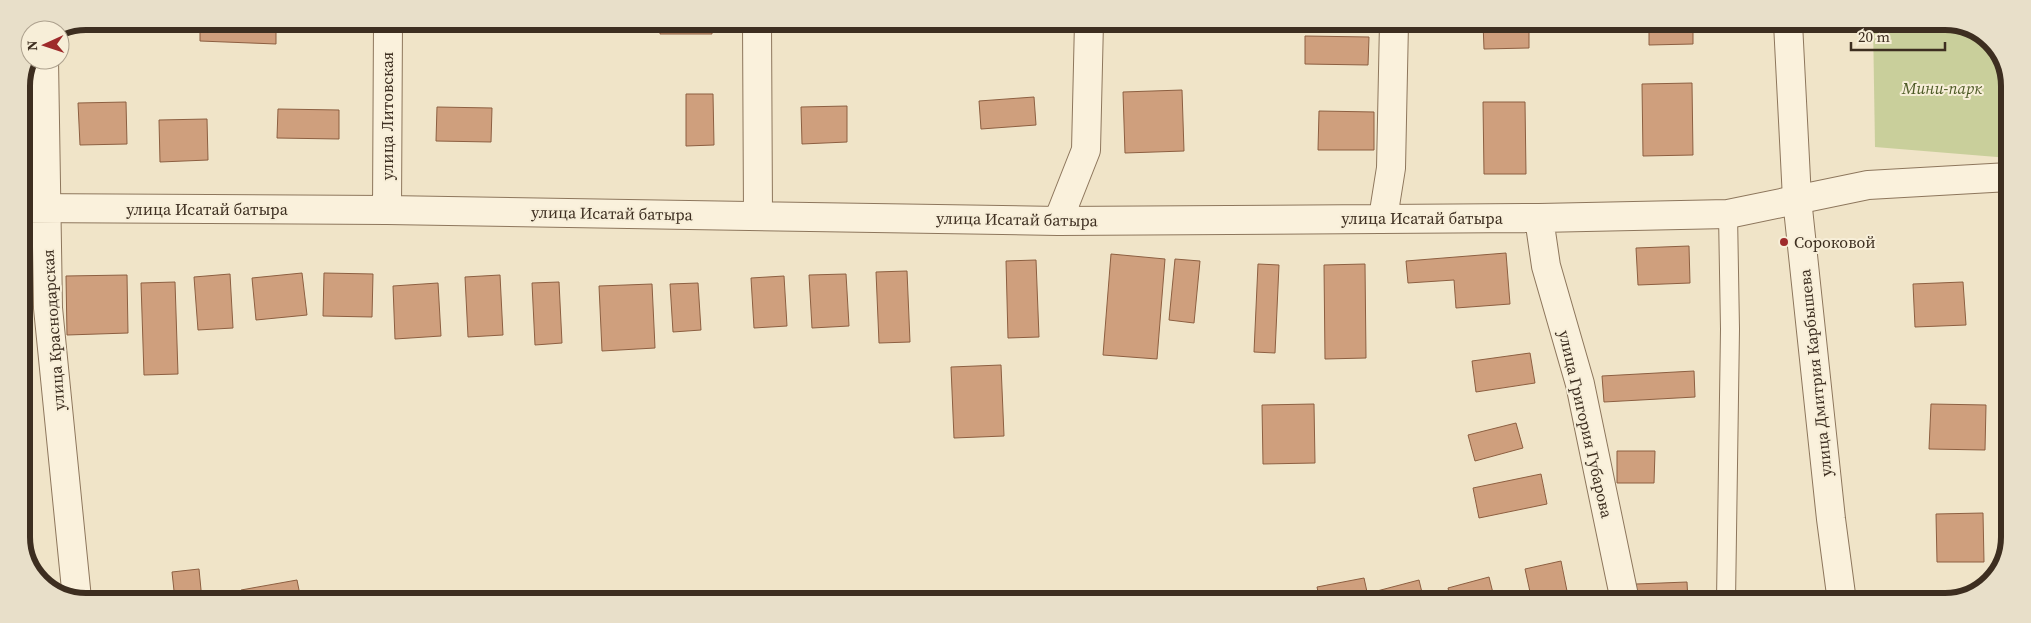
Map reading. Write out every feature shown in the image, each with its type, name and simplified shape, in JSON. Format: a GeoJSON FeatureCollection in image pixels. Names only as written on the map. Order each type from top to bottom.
{"type":"FeatureCollection","features":[{"type":"Feature","properties":{"kind":"street","name":"улица Литовская"},"geometry":{"type":"LineString","coordinates":[[387,210],[388,30]]}},
{"type":"Feature","properties":{"kind":"street"},"geometry":{"type":"LineString","coordinates":[[757,30],[758,215]]}},
{"type":"Feature","properties":{"kind":"street"},"geometry":{"type":"LineString","coordinates":[[1058,221],[1086,150],[1089,30]]}},
{"type":"Feature","properties":{"kind":"street"},"geometry":{"type":"LineString","coordinates":[[1383,218],[1391,168],[1394,30]]}},
{"type":"Feature","properties":{"kind":"street","name":"улица Дмитрия Карбышева"},"geometry":{"type":"LineString","coordinates":[[1788,30],[1796,199],[1830,519],[1841,593]]}},
{"type":"Feature","properties":{"kind":"street","name":"улица Краснодарская"},"geometry":{"type":"LineString","coordinates":[[43,70],[34,208],[48,308],[75,592]]}},
{"type":"Feature","properties":{"kind":"street","name":"улица Исатай батыра"},"geometry":{"type":"LineString","coordinates":[[34,208],[387,210],[1058,221],[1539,218],[1728,214],[1868,185],[2001,177]]}},
{"type":"Feature","properties":{"kind":"street","name":"улица Григория Губарова"},"geometry":{"type":"LineString","coordinates":[[1539,218],[1546,266],[1580,384],[1623,593]]}},
{"type":"Feature","properties":{"kind":"lane"},"geometry":{"type":"LineString","coordinates":[[1726,593],[1730,329],[1728,214]]}},
{"type":"Feature","properties":{"kind":"green space","name":"Мини-парк"},"geometry":{"type":"Polygon","coordinates":[[[1873,30],[1952,30],[1976,39],[1987,49],[1997,65],[2001,83],[2001,157],[1875,147],[1873,30]]]}},
{"type":"Feature","properties":{"kind":"building"},"geometry":{"type":"Polygon","coordinates":[[[200,30],[276,30],[276,44],[200,41],[200,30]]]}},
{"type":"Feature","properties":{"kind":"building"},"geometry":{"type":"Polygon","coordinates":[[[660,30],[712,30],[712,34],[660,34],[660,30]]]}},
{"type":"Feature","properties":{"kind":"building"},"geometry":{"type":"Polygon","coordinates":[[[1483,30],[1529,30],[1529,48],[1484,49],[1483,30]]]}},
{"type":"Feature","properties":{"kind":"building"},"geometry":{"type":"Polygon","coordinates":[[[1649,30],[1693,30],[1693,44],[1649,45],[1649,30]]]}},
{"type":"Feature","properties":{"kind":"building"},"geometry":{"type":"Polygon","coordinates":[[[1305,36],[1369,37],[1368,65],[1305,64],[1305,36]]]}},
{"type":"Feature","properties":{"kind":"building"},"geometry":{"type":"Polygon","coordinates":[[[1692,83],[1693,155],[1643,156],[1642,84],[1692,83]]]}},
{"type":"Feature","properties":{"kind":"building"},"geometry":{"type":"Polygon","coordinates":[[[1182,90],[1184,151],[1125,153],[1123,92],[1182,90]]]}},
{"type":"Feature","properties":{"kind":"building"},"geometry":{"type":"Polygon","coordinates":[[[686,94],[713,94],[714,145],[686,146],[686,94]]]}},
{"type":"Feature","properties":{"kind":"building"},"geometry":{"type":"Polygon","coordinates":[[[1034,97],[1036,125],[981,129],[979,101],[1034,97]]]}},
{"type":"Feature","properties":{"kind":"building"},"geometry":{"type":"Polygon","coordinates":[[[126,102],[127,144],[80,145],[78,103],[126,102]]]}},
{"type":"Feature","properties":{"kind":"building"},"geometry":{"type":"Polygon","coordinates":[[[1483,102],[1525,102],[1526,174],[1484,174],[1483,102]]]}},
{"type":"Feature","properties":{"kind":"building"},"geometry":{"type":"Polygon","coordinates":[[[847,106],[847,142],[802,144],[801,107],[847,106]]]}},
{"type":"Feature","properties":{"kind":"building"},"geometry":{"type":"Polygon","coordinates":[[[437,107],[492,108],[491,142],[436,141],[437,107]]]}},
{"type":"Feature","properties":{"kind":"building"},"geometry":{"type":"Polygon","coordinates":[[[278,109],[339,110],[339,139],[277,138],[278,109]]]}},
{"type":"Feature","properties":{"kind":"building"},"geometry":{"type":"Polygon","coordinates":[[[1319,111],[1374,112],[1374,150],[1318,150],[1319,111]]]}},
{"type":"Feature","properties":{"kind":"building"},"geometry":{"type":"Polygon","coordinates":[[[207,119],[208,160],[160,162],[159,120],[207,119]]]}},
{"type":"Feature","properties":{"kind":"building"},"geometry":{"type":"Polygon","coordinates":[[[1689,246],[1690,283],[1638,285],[1636,248],[1689,246]]]}},
{"type":"Feature","properties":{"kind":"building"},"geometry":{"type":"Polygon","coordinates":[[[1506,253],[1510,304],[1456,308],[1454,280],[1408,283],[1406,261],[1506,253]]]}},
{"type":"Feature","properties":{"kind":"building"},"geometry":{"type":"Polygon","coordinates":[[[1111,254],[1165,259],[1157,359],[1103,355],[1111,254]]]}},
{"type":"Feature","properties":{"kind":"building"},"geometry":{"type":"Polygon","coordinates":[[[1175,259],[1200,261],[1194,323],[1169,320],[1175,259]]]}},
{"type":"Feature","properties":{"kind":"building"},"geometry":{"type":"Polygon","coordinates":[[[1036,260],[1039,337],[1008,338],[1006,261],[1036,260]]]}},
{"type":"Feature","properties":{"kind":"building"},"geometry":{"type":"Polygon","coordinates":[[[1258,264],[1279,265],[1275,353],[1254,352],[1258,264]]]}},
{"type":"Feature","properties":{"kind":"building"},"geometry":{"type":"Polygon","coordinates":[[[1365,264],[1366,358],[1325,359],[1324,265],[1365,264]]]}},
{"type":"Feature","properties":{"kind":"building"},"geometry":{"type":"Polygon","coordinates":[[[907,271],[910,342],[879,343],[876,272],[907,271]]]}},
{"type":"Feature","properties":{"kind":"building"},"geometry":{"type":"Polygon","coordinates":[[[302,273],[307,315],[256,320],[252,278],[302,273]]]}},
{"type":"Feature","properties":{"kind":"building"},"geometry":{"type":"Polygon","coordinates":[[[324,273],[373,274],[372,317],[323,316],[324,273]]]}},
{"type":"Feature","properties":{"kind":"building"},"geometry":{"type":"Polygon","coordinates":[[[230,274],[233,328],[198,330],[194,277],[230,274]]]}},
{"type":"Feature","properties":{"kind":"building"},"geometry":{"type":"Polygon","coordinates":[[[846,274],[849,326],[812,328],[809,275],[846,274]]]}},
{"type":"Feature","properties":{"kind":"building"},"geometry":{"type":"Polygon","coordinates":[[[127,275],[128,333],[67,335],[66,276],[127,275]]]}},
{"type":"Feature","properties":{"kind":"building"},"geometry":{"type":"Polygon","coordinates":[[[500,275],[503,335],[468,337],[465,277],[500,275]]]}},
{"type":"Feature","properties":{"kind":"building"},"geometry":{"type":"Polygon","coordinates":[[[784,276],[787,326],[754,328],[751,278],[784,276]]]}},
{"type":"Feature","properties":{"kind":"building"},"geometry":{"type":"Polygon","coordinates":[[[175,282],[178,374],[144,375],[141,283],[175,282]]]}},
{"type":"Feature","properties":{"kind":"building"},"geometry":{"type":"Polygon","coordinates":[[[559,282],[562,343],[535,345],[532,283],[559,282]]]}},
{"type":"Feature","properties":{"kind":"building"},"geometry":{"type":"Polygon","coordinates":[[[1963,282],[1966,325],[1915,327],[1913,284],[1963,282]]]}},
{"type":"Feature","properties":{"kind":"building"},"geometry":{"type":"Polygon","coordinates":[[[438,283],[441,336],[395,339],[393,286],[438,283]]]}},
{"type":"Feature","properties":{"kind":"building"},"geometry":{"type":"Polygon","coordinates":[[[698,283],[701,330],[673,332],[670,284],[698,283]]]}},
{"type":"Feature","properties":{"kind":"building"},"geometry":{"type":"Polygon","coordinates":[[[652,284],[655,348],[602,351],[599,286],[652,284]]]}},
{"type":"Feature","properties":{"kind":"building"},"geometry":{"type":"Polygon","coordinates":[[[1530,353],[1535,383],[1476,392],[1472,361],[1530,353]]]}},
{"type":"Feature","properties":{"kind":"building"},"geometry":{"type":"Polygon","coordinates":[[[1001,365],[1004,436],[954,438],[951,367],[1001,365]]]}},
{"type":"Feature","properties":{"kind":"building"},"geometry":{"type":"Polygon","coordinates":[[[1694,371],[1695,397],[1604,402],[1602,376],[1694,371]]]}},
{"type":"Feature","properties":{"kind":"building"},"geometry":{"type":"Polygon","coordinates":[[[1314,404],[1315,463],[1263,464],[1262,405],[1314,404]]]}},
{"type":"Feature","properties":{"kind":"building"},"geometry":{"type":"Polygon","coordinates":[[[1931,404],[1986,405],[1985,450],[1929,449],[1931,404]]]}},
{"type":"Feature","properties":{"kind":"building"},"geometry":{"type":"Polygon","coordinates":[[[1516,423],[1523,448],[1475,461],[1468,435],[1516,423]]]}},
{"type":"Feature","properties":{"kind":"building"},"geometry":{"type":"Polygon","coordinates":[[[1617,451],[1655,451],[1654,483],[1617,483],[1617,451]]]}},
{"type":"Feature","properties":{"kind":"building"},"geometry":{"type":"Polygon","coordinates":[[[1541,474],[1547,504],[1479,518],[1473,488],[1541,474]]]}},
{"type":"Feature","properties":{"kind":"building"},"geometry":{"type":"Polygon","coordinates":[[[1983,513],[1984,562],[1937,562],[1936,514],[1983,513]]]}},
{"type":"Feature","properties":{"kind":"building"},"geometry":{"type":"Polygon","coordinates":[[[1561,561],[1567,593],[1530,593],[1525,569],[1561,561]]]}},
{"type":"Feature","properties":{"kind":"building"},"geometry":{"type":"Polygon","coordinates":[[[199,569],[201,593],[174,593],[172,572],[199,569]]]}},
{"type":"Feature","properties":{"kind":"building"},"geometry":{"type":"Polygon","coordinates":[[[1489,577],[1493,593],[1449,593],[1448,588],[1489,577]]]}},
{"type":"Feature","properties":{"kind":"building"},"geometry":{"type":"Polygon","coordinates":[[[1364,578],[1367,593],[1318,593],[1317,587],[1364,578]]]}},
{"type":"Feature","properties":{"kind":"building"},"geometry":{"type":"Polygon","coordinates":[[[297,580],[300,593],[242,593],[241,590],[297,580]]]}},
{"type":"Feature","properties":{"kind":"building"},"geometry":{"type":"Polygon","coordinates":[[[1419,580],[1422,593],[1378,593],[1377,591],[1419,580]]]}},
{"type":"Feature","properties":{"kind":"building"},"geometry":{"type":"Polygon","coordinates":[[[1687,582],[1688,593],[1637,593],[1636,584],[1687,582]]]}},
{"type":"Feature","properties":{"kind":"building"},"geometry":{"type":"Polygon","coordinates":[[[154,591],[154,593],[127,593],[154,591]]]}},
{"type":"Feature","properties":{"kind":"place","name":"Сороковой"},"geometry":{"type":"Point","coordinates":[1784,242]}}]}
